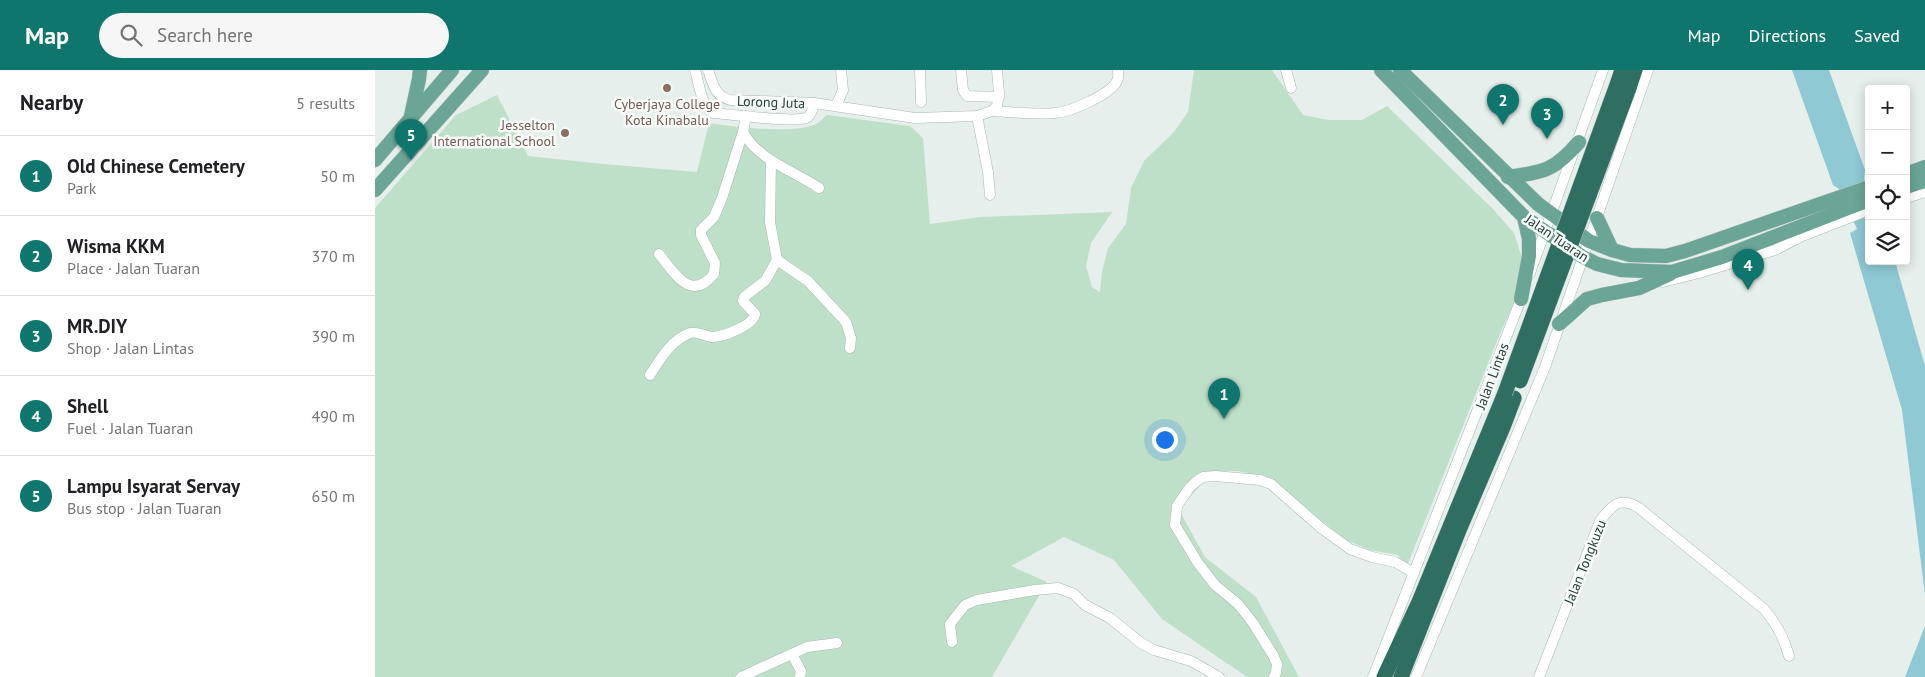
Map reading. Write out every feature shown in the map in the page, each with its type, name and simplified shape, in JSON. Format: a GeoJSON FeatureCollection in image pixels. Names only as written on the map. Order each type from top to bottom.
{"type":"FeatureCollection","features":[{"type":"Feature","properties":{"kind":"highway","name":"Jalan Lintas"},"geometry":{"type":"LineString","coordinates":[[1384,677],[1419,602],[1509,395],[1623,80],[1635,70]]}},
{"type":"Feature","properties":{"kind":"highway","name":"Jalan Lintas"},"geometry":{"type":"LineString","coordinates":[[1401,677],[1459,530],[1503,427],[1509,395]]}},
{"type":"Feature","properties":{"kind":"main road"},"geometry":{"type":"LineString","coordinates":[[411,117],[420,70]]}},
{"type":"Feature","properties":{"kind":"main road","name":"Jalan Tuaran"},"geometry":{"type":"LineString","coordinates":[[1381,70],[1403,80],[1538,204],[1589,241],[1612,250],[1630,255],[1666,256],[1842,203]]}},
{"type":"Feature","properties":{"kind":"main road"},"geometry":{"type":"LineString","coordinates":[[375,160],[445,72],[463,90]]}},
{"type":"Feature","properties":{"kind":"main road"},"geometry":{"type":"LineString","coordinates":[[375,190],[463,90],[474,72]]}},
{"type":"Feature","properties":{"kind":"main road","name":"Jalan Tuaran"},"geometry":{"type":"LineString","coordinates":[[1403,80],[1524,217],[1583,257],[1597,264],[1621,270],[1650,273],[1673,272],[1722,257],[1865,193]]}},
{"type":"Feature","properties":{"kind":"main road"},"geometry":{"type":"LineString","coordinates":[[1508,176],[1537,172],[1556,166],[1579,142]]}},
{"type":"Feature","properties":{"kind":"main road"},"geometry":{"type":"LineString","coordinates":[[1910,173],[1925,167]]}},
{"type":"Feature","properties":{"kind":"main road"},"geometry":{"type":"LineString","coordinates":[[1910,186],[1925,181]]}},
{"type":"Feature","properties":{"kind":"main road"},"geometry":{"type":"LineString","coordinates":[[1521,299],[1529,256],[1529,239],[1524,217]]}},
{"type":"Feature","properties":{"kind":"main road"},"geometry":{"type":"LineString","coordinates":[[1597,218],[1612,250]]}},
{"type":"Feature","properties":{"kind":"main road"},"geometry":{"type":"LineString","coordinates":[[1558,327],[1587,299],[1602,294],[1639,288],[1662,279],[1673,272]]}},
{"type":"Feature","properties":{"kind":"street","name":"Lorong Juta"},"geometry":{"type":"LineString","coordinates":[[695,70],[708,110],[713,113],[775,119],[806,118],[812,112],[814,103],[724,99],[715,89],[708,70]]}},
{"type":"Feature","properties":{"kind":"street"},"geometry":{"type":"LineString","coordinates":[[836,106],[843,90],[841,70]]}},
{"type":"Feature","properties":{"kind":"street"},"geometry":{"type":"LineString","coordinates":[[920,70],[921,102]]}},
{"type":"Feature","properties":{"kind":"street"},"geometry":{"type":"LineString","coordinates":[[961,70],[963,90],[967,96],[999,97]]}},
{"type":"Feature","properties":{"kind":"street"},"geometry":{"type":"LineString","coordinates":[[993,111],[997,106],[999,97],[997,70]]}},
{"type":"Feature","properties":{"kind":"street"},"geometry":{"type":"LineString","coordinates":[[814,103],[915,118],[977,116],[993,111],[1054,114],[1067,111],[1101,95],[1118,80],[1118,70]]}},
{"type":"Feature","properties":{"kind":"street"},"geometry":{"type":"LineString","coordinates":[[1286,70],[1291,88]]}},
{"type":"Feature","properties":{"kind":"street"},"geometry":{"type":"LineString","coordinates":[[1373,677],[1515,315],[1569,170],[1603,70]]}},
{"type":"Feature","properties":{"kind":"street"},"geometry":{"type":"LineString","coordinates":[[1416,677],[1545,367],[1648,70]]}},
{"type":"Feature","properties":{"kind":"street"},"geometry":{"type":"LineString","coordinates":[[659,254],[684,284],[695,286],[705,282],[714,274],[715,263],[701,235],[701,230],[714,217],[722,198],[743,132],[746,116]]}},
{"type":"Feature","properties":{"kind":"street"},"geometry":{"type":"LineString","coordinates":[[977,116],[988,172],[990,195]]}},
{"type":"Feature","properties":{"kind":"street"},"geometry":{"type":"LineString","coordinates":[[743,132],[753,147],[771,161],[819,188]]}},
{"type":"Feature","properties":{"kind":"street"},"geometry":{"type":"LineString","coordinates":[[650,375],[669,348],[688,334],[693,332],[721,336],[753,320],[755,314],[743,301],[744,297],[765,281],[777,260],[770,222],[771,161]]}},
{"type":"Feature","properties":{"kind":"street"},"geometry":{"type":"LineString","coordinates":[[1569,170],[1573,179],[1582,188],[1599,191],[1608,185]]}},
{"type":"Feature","properties":{"kind":"street"},"geometry":{"type":"LineString","coordinates":[[1910,197],[1925,192]]}},
{"type":"Feature","properties":{"kind":"street"},"geometry":{"type":"LineString","coordinates":[[1639,288],[1775,250],[1794,240],[1865,212]]}},
{"type":"Feature","properties":{"kind":"street"},"geometry":{"type":"LineString","coordinates":[[777,260],[808,282],[847,322],[851,338],[850,348]]}},
{"type":"Feature","properties":{"kind":"street"},"geometry":{"type":"LineString","coordinates":[[1673,272],[1691,275]]}},
{"type":"Feature","properties":{"kind":"street"},"geometry":{"type":"LineString","coordinates":[[1515,315],[1527,303],[1541,303],[1552,310],[1558,327]]}},
{"type":"Feature","properties":{"kind":"street"},"geometry":{"type":"LineString","coordinates":[[1274,677],[1277,664],[1253,623],[1237,604],[1215,585],[1198,563],[1175,524],[1177,506],[1197,480],[1203,477],[1215,476],[1260,480],[1271,484],[1321,528],[1350,548],[1372,557],[1395,562],[1414,572]]}},
{"type":"Feature","properties":{"kind":"street","name":"Jalan Tongkuzu"},"geometry":{"type":"LineString","coordinates":[[1539,677],[1600,521],[1612,506],[1623,501],[1630,502],[1639,508],[1764,609],[1773,620],[1786,644],[1789,656]]}},
{"type":"Feature","properties":{"kind":"street"},"geometry":{"type":"LineString","coordinates":[[952,642],[950,624],[965,605],[993,596],[1058,588],[1075,594],[1085,605],[1110,618],[1141,643],[1154,650],[1191,661],[1219,677]]}},
{"type":"Feature","properties":{"kind":"street"},"geometry":{"type":"LineString","coordinates":[[741,677],[807,647],[837,643]]}},
{"type":"Feature","properties":{"kind":"street"},"geometry":{"type":"LineString","coordinates":[[793,654],[801,670],[800,677]]}},
{"type":"Feature","properties":{"kind":"green space"},"geometry":{"type":"Polygon","coordinates":[[[1194,70],[1272,70],[1303,115],[1329,120],[1362,120],[1387,106],[1494,210],[1514,233],[1524,264],[1519,292],[1499,336],[1407,566],[1398,555],[1370,550],[1346,540],[1268,478],[1238,471],[1212,471],[1179,510],[1205,557],[1256,597],[1299,677],[1247,677],[1162,619],[1114,560],[1064,537],[1011,566],[1047,582],[992,677],[375,677],[375,208],[456,115],[497,95],[528,156],[697,172],[709,123],[765,129],[796,129],[818,123],[827,115],[910,126],[923,138],[930,224],[980,217],[1112,212],[1091,243],[1086,266],[1092,287],[1100,292],[1102,272],[1108,248],[1126,224],[1131,188],[1144,161],[1174,132],[1188,112],[1194,70]]]}},
{"type":"Feature","properties":{"kind":"water"},"geometry":{"type":"Polygon","coordinates":[[[1792,70],[1829,70],[1865,170],[1865,265],[1896,265],[1925,366],[1925,595],[1902,410],[1850,233],[1857,229],[1839,189],[1833,185],[1792,70]]]}},
{"type":"Feature","properties":{"kind":"water"},"geometry":{"type":"Polygon","coordinates":[[[1925,626],[1925,677],[1905,677],[1925,626]]]}},
{"type":"Feature","properties":{"kind":"place","name":"Cyberjaya College Kota Kinabalu"},"geometry":{"type":"Point","coordinates":[667,88]}},
{"type":"Feature","properties":{"kind":"place","name":"Wisma KKM"},"geometry":{"type":"Point","coordinates":[1503,125]}},
{"type":"Feature","properties":{"kind":"place","name":"Jesselton International School"},"geometry":{"type":"Point","coordinates":[565,133]}},
{"type":"Feature","properties":{"kind":"place","name":"MR.DIY"},"geometry":{"type":"Point","coordinates":[1547,139]}},
{"type":"Feature","properties":{"kind":"place","name":"Lampu Isyarat Servay"},"geometry":{"type":"Point","coordinates":[411,160]}},
{"type":"Feature","properties":{"kind":"place","name":"Shell"},"geometry":{"type":"Point","coordinates":[1748,290]}},
{"type":"Feature","properties":{"kind":"place","name":"Old Chinese Cemetery"},"geometry":{"type":"Point","coordinates":[1224,419]}}]}
